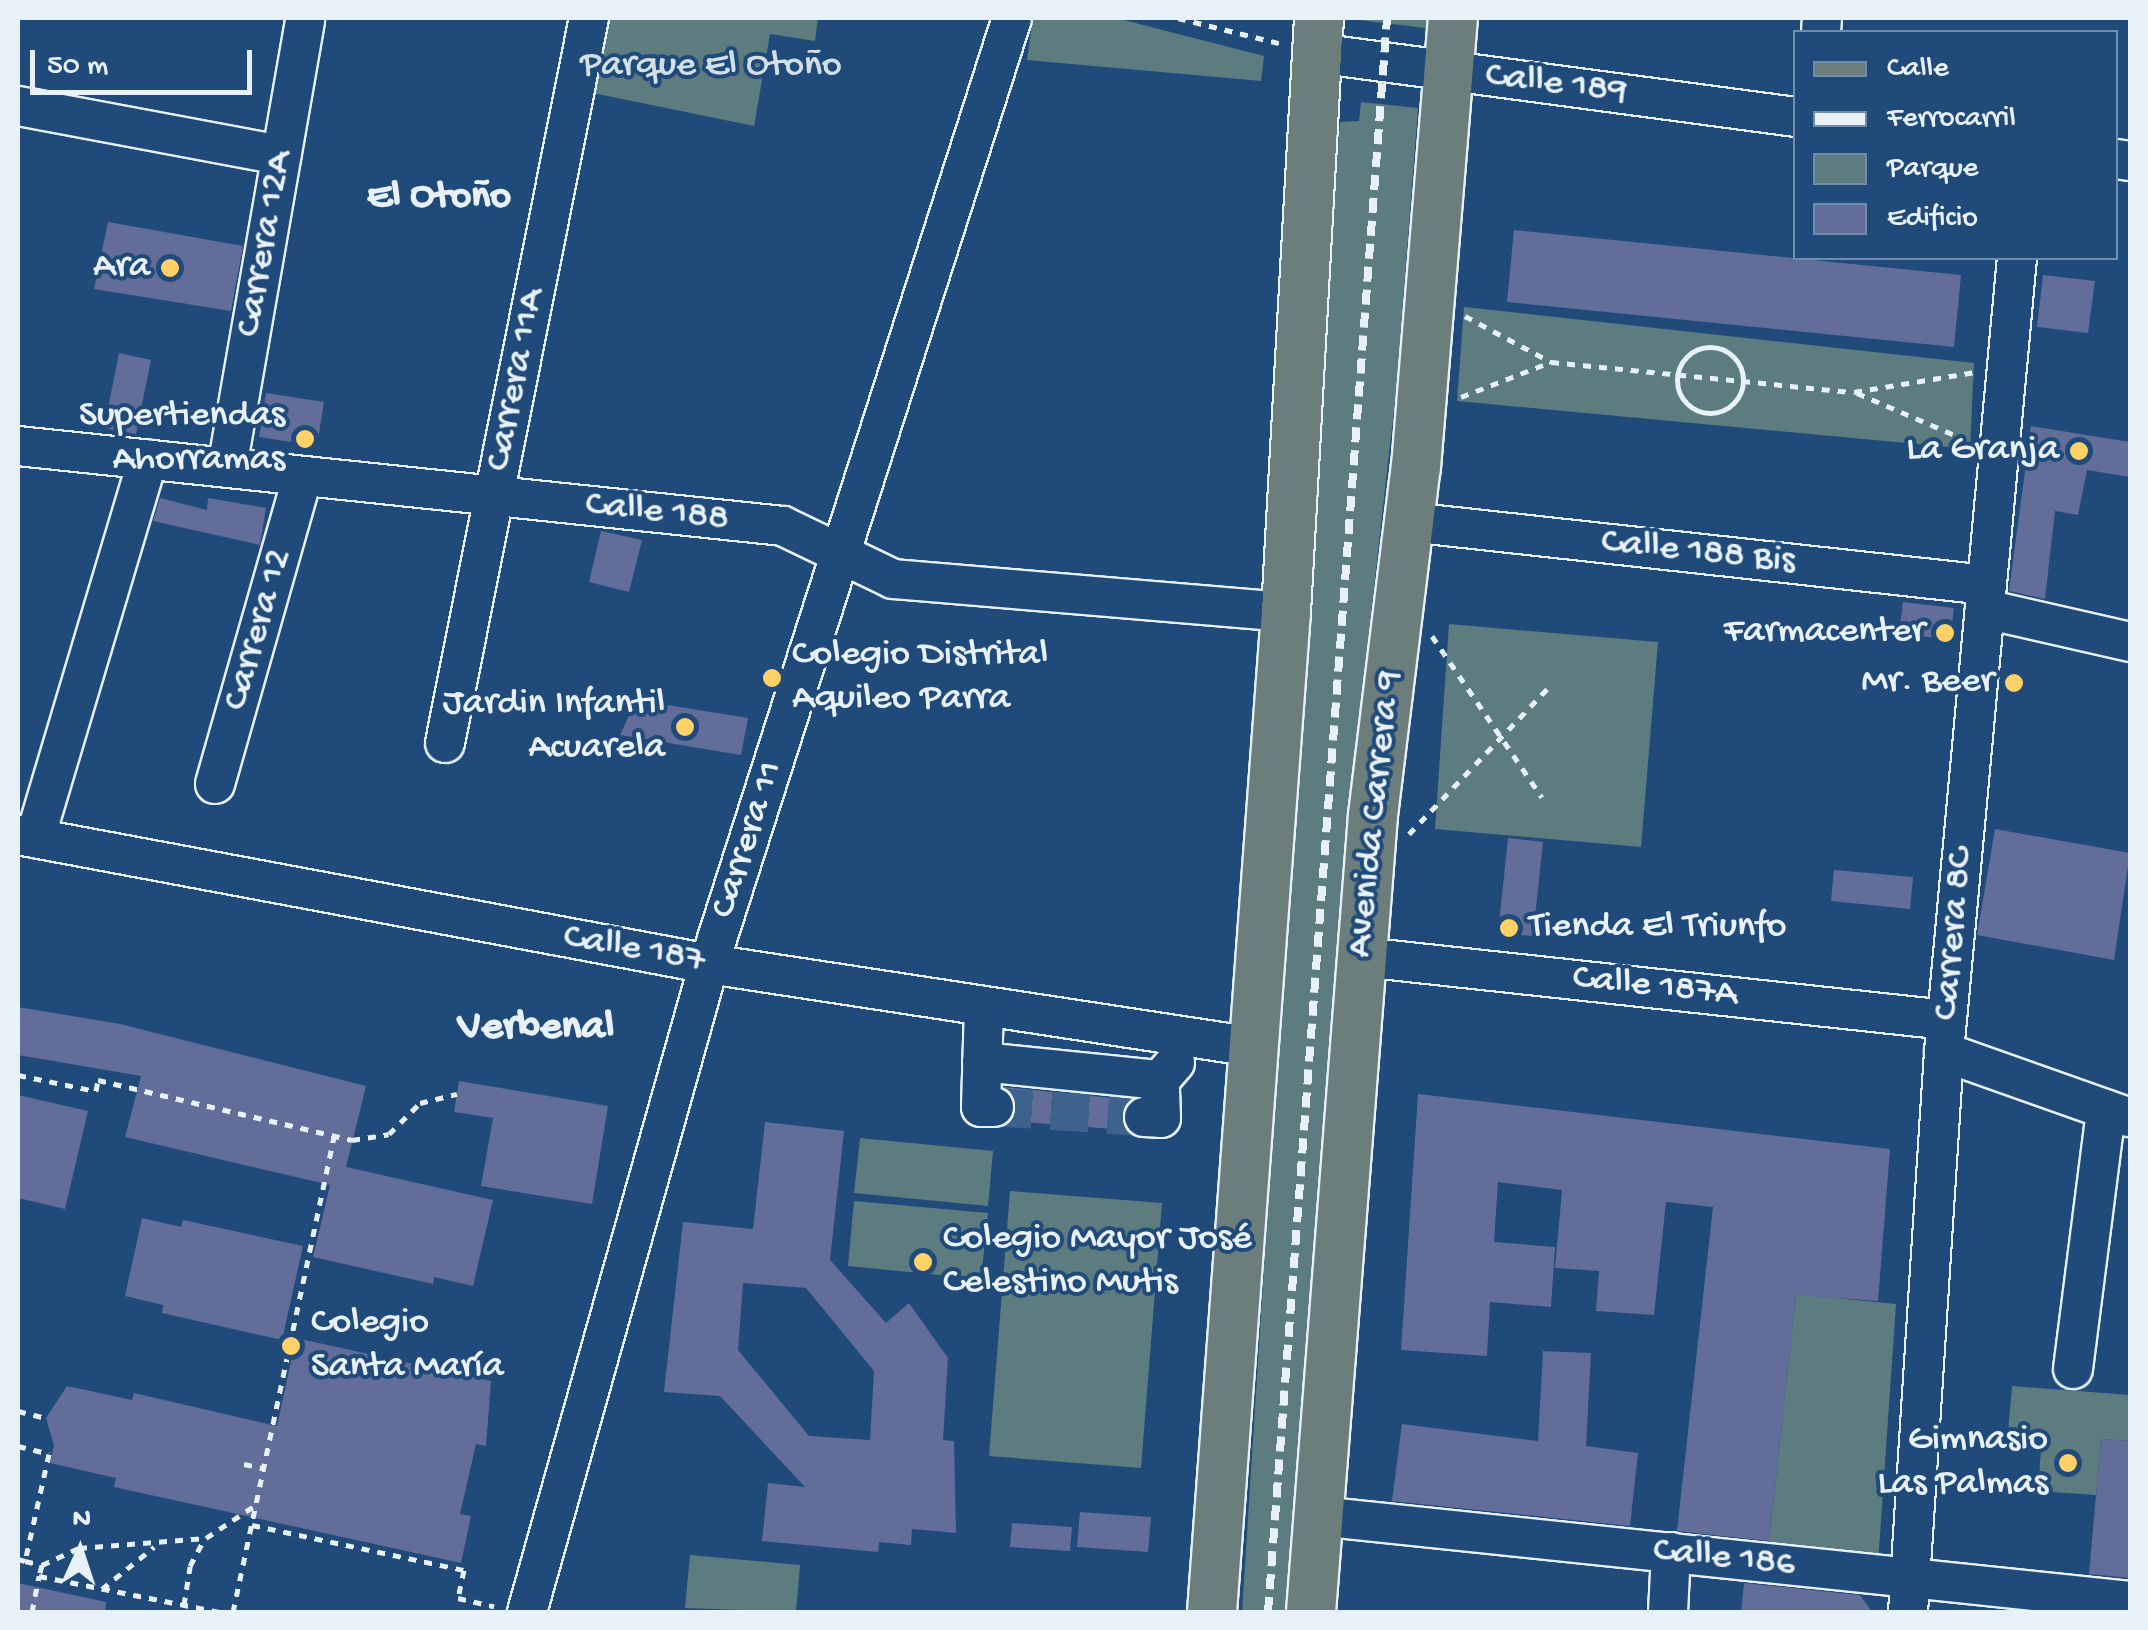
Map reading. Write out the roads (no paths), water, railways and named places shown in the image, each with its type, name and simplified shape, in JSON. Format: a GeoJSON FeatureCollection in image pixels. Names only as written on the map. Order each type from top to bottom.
{"type":"FeatureCollection","features":[{"type":"Feature","properties":{"kind":"main road","name":"Avenida Carrera 9"},"geometry":{"type":"LineString","coordinates":[[1310,1612],[1362,957],[1409,522],[1453,18]]}},
{"type":"Feature","properties":{"kind":"main road"},"geometry":{"type":"LineString","coordinates":[[1212,1612],[1286,612],[1307,38]]}},
{"type":"Feature","properties":{"kind":"street","name":"Carrera 11A"},"geometry":{"type":"LineString","coordinates":[[445,743],[588,18]]}},
{"type":"Feature","properties":{"kind":"street","name":"Carrera 11"},"geometry":{"type":"LineString","coordinates":[[516,1611],[709,964],[1012,18]]}},
{"type":"Feature","properties":{"kind":"street","name":"Carrera 12A"},"geometry":{"type":"LineString","coordinates":[[227,468],[305,20]]}},
{"type":"Feature","properties":{"kind":"street","name":"Calle 189"},"geometry":{"type":"LineString","coordinates":[[1307,38],[1449,71],[1793,117]]}},
{"type":"Feature","properties":{"kind":"street"},"geometry":{"type":"LineString","coordinates":[[18,106],[282,155]]}},
{"type":"Feature","properties":{"kind":"street","name":"Carrera 8C"},"geometry":{"type":"LineString","coordinates":[[1909,1596],[1946,1036],[2017,260]]}},
{"type":"Feature","properties":{"kind":"street","name":"Calle 188"},"geometry":{"type":"LineString","coordinates":[[18,446],[783,526],[866,570],[927,584],[1286,612]]}},
{"type":"Feature","properties":{"kind":"street"},"geometry":{"type":"LineString","coordinates":[[26,836],[148,460]]}},
{"type":"Feature","properties":{"kind":"street","name":"Carrera 12"},"geometry":{"type":"LineString","coordinates":[[216,784],[303,476]]}},
{"type":"Feature","properties":{"kind":"street","name":"Calle 188 Bis"},"geometry":{"type":"LineString","coordinates":[[1409,522],[1986,597]]}},
{"type":"Feature","properties":{"kind":"street"},"geometry":{"type":"LineString","coordinates":[[1986,597],[2130,642]]}},
{"type":"Feature","properties":{"kind":"street","name":"Calle 187"},"geometry":{"type":"LineString","coordinates":[[26,836],[709,964],[1254,1047]]}},
{"type":"Feature","properties":{"kind":"street","name":"Calle 187A"},"geometry":{"type":"LineString","coordinates":[[1362,957],[1946,1036],[2118,1114]]}},
{"type":"Feature","properties":{"kind":"street"},"geometry":{"type":"LineString","coordinates":[[984,1006],[981,1107],[994,1107]]}},
{"type":"Feature","properties":{"kind":"street"},"geometry":{"type":"LineString","coordinates":[[1070,1071],[1074,1020]]}},
{"type":"Feature","properties":{"kind":"street"},"geometry":{"type":"LineString","coordinates":[[1144,1117],[1161,1118],[1160,1080],[1197,1038]]}},
{"type":"Feature","properties":{"kind":"street"},"geometry":{"type":"LineString","coordinates":[[982,1062],[1160,1080]]}},
{"type":"Feature","properties":{"kind":"street"},"geometry":{"type":"LineString","coordinates":[[2073,1369],[2118,1114]]}},
{"type":"Feature","properties":{"kind":"street","name":"Calle 186"},"geometry":{"type":"LineString","coordinates":[[1318,1516],[1671,1552],[1909,1596],[2130,1601]]}},
{"type":"Feature","properties":{"kind":"street"},"geometry":{"type":"LineString","coordinates":[[1668,1612],[1671,1552]]}},
{"type":"Feature","properties":{"kind":"tunnel"},"geometry":{"type":"LineString","coordinates":[[994,1107],[1144,1117]]}},
{"type":"Feature","properties":{"kind":"railway"},"geometry":{"type":"LineString","coordinates":[[1268,1612],[1387,18]]}},
{"type":"Feature","properties":{"kind":"place","name":"Ara"},"geometry":{"type":"Point","coordinates":[170,268]}},
{"type":"Feature","properties":{"kind":"place","name":"Supertiendas Ahorramas"},"geometry":{"type":"Point","coordinates":[305,439]}},
{"type":"Feature","properties":{"kind":"place","name":"La Granja"},"geometry":{"type":"Point","coordinates":[2079,451]}},
{"type":"Feature","properties":{"kind":"place","name":"Farmacenter"},"geometry":{"type":"Point","coordinates":[1945,633]}},
{"type":"Feature","properties":{"kind":"place","name":"Colegio Distrital Aquileo Parra"},"geometry":{"type":"Point","coordinates":[772,678]}},
{"type":"Feature","properties":{"kind":"place","name":"Mr. Beer"},"geometry":{"type":"Point","coordinates":[2014,683]}},
{"type":"Feature","properties":{"kind":"place","name":"Jardin Infantil Acuarela"},"geometry":{"type":"Point","coordinates":[685,727]}},
{"type":"Feature","properties":{"kind":"place","name":"Tienda El Triunfo"},"geometry":{"type":"Point","coordinates":[1509,928]}},
{"type":"Feature","properties":{"kind":"place","name":"Colegio Mayor José Celestino Mutis"},"geometry":{"type":"Point","coordinates":[923,1262]}},
{"type":"Feature","properties":{"kind":"place","name":"Colegio Santa María"},"geometry":{"type":"Point","coordinates":[291,1346]}},
{"type":"Feature","properties":{"kind":"place","name":"Gimnasio Las Palmas"},"geometry":{"type":"Point","coordinates":[2068,1463]}},
{"type":"Feature","properties":{"kind":"district","name":"El Otoño"},"geometry":{"type":"Point","coordinates":[439,198]}},
{"type":"Feature","properties":{"kind":"district","name":"Verbenal"},"geometry":{"type":"Point","coordinates":[536,1029]}},
{"type":"Feature","properties":{"kind":"park label","name":"Parque El Otoño"},"geometry":{"type":"Point","coordinates":[711,67]}}]}
